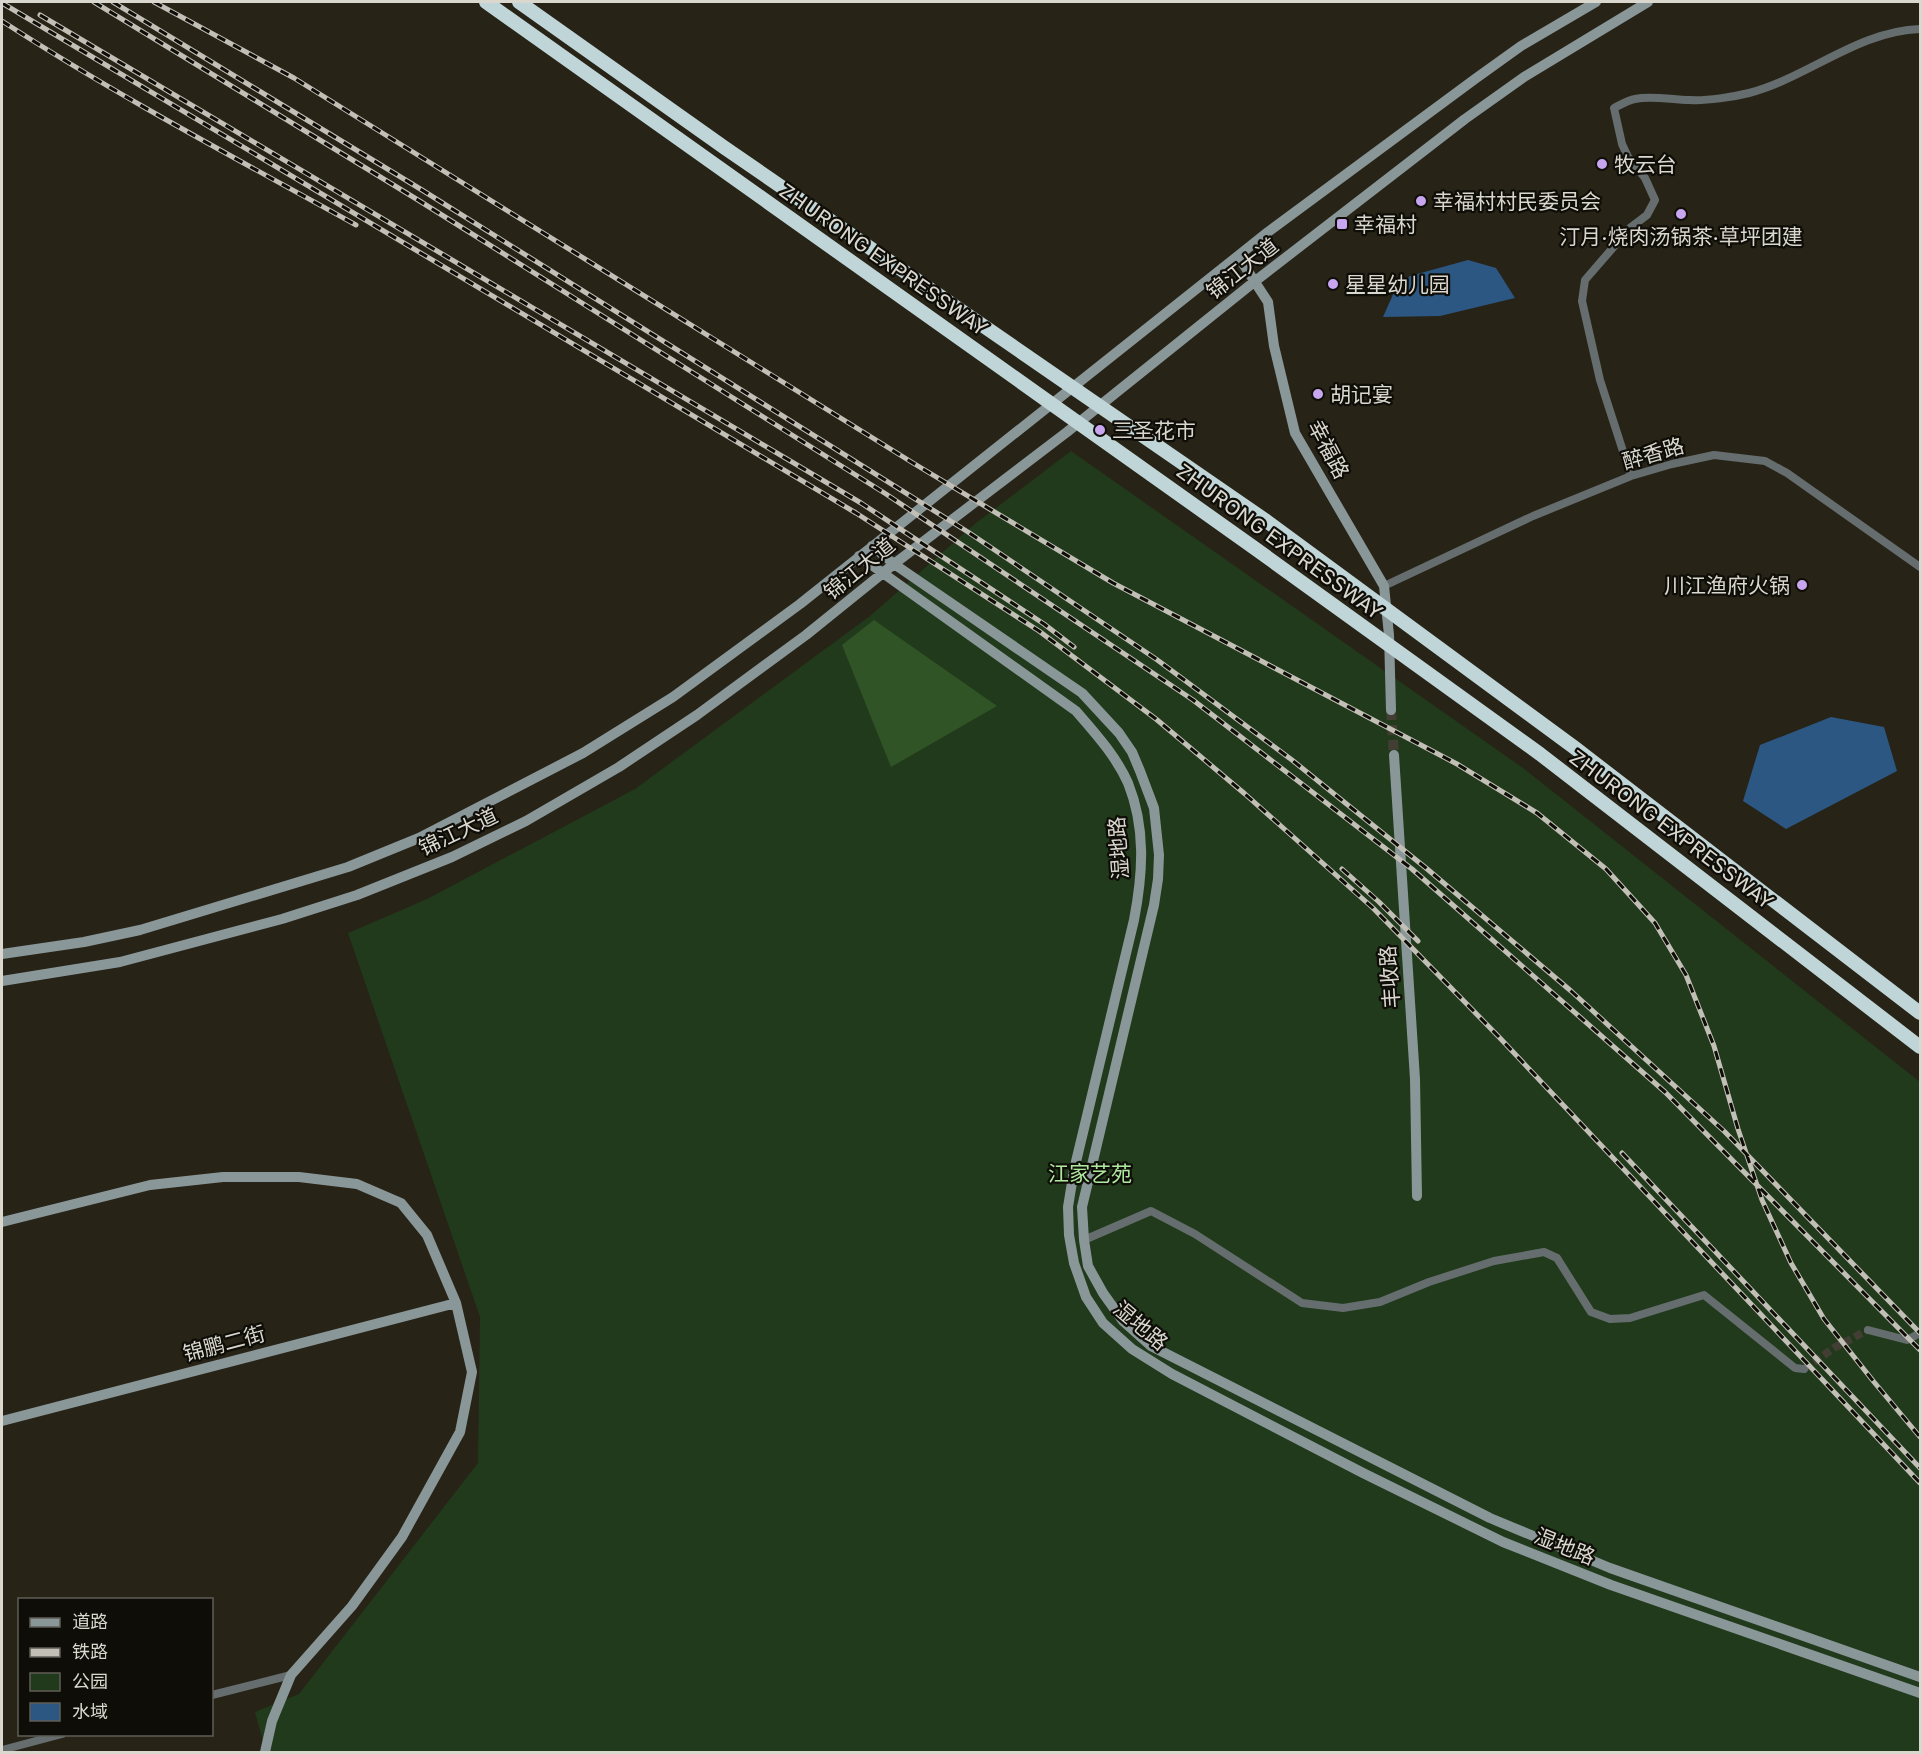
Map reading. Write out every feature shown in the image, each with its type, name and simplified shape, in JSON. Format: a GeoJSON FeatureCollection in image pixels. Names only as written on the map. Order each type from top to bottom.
{"type":"FeatureCollection","features":[{"type":"Feature","properties":{"kind":"highway","name":"ZHURONG EXPRESSWAY"},"geometry":{"type":"LineString","coordinates":[[486,2],[1253,547],[1530,747],[1920,1047]]}},
{"type":"Feature","properties":{"kind":"highway","name":"ZHURONG EXPRESSWAY"},"geometry":{"type":"LineString","coordinates":[[519,2],[725,148],[1265,520],[1575,747],[1920,1013]]}},
{"type":"Feature","properties":{"kind":"street","name":"锦江大道"},"geometry":{"type":"LineString","coordinates":[[2,954],[84,942],[140,930],[348,867],[419,838],[583,753],[673,697],[800,604],[1238,256],[1475,79],[1521,46],[1596,2]]}},
{"type":"Feature","properties":{"kind":"street","name":"锦江大道"},"geometry":{"type":"LineString","coordinates":[[2,981],[120,962],[260,926],[357,895],[452,857],[526,821],[619,767],[697,716],[806,635],[894,564],[1067,432],[1254,282],[1474,113],[1524,77],[1648,2]]}},
{"type":"Feature","properties":{"kind":"street"},"geometry":{"type":"LineString","coordinates":[[1631,476],[1600,380],[1582,301],[1584,280],[1630,228],[1647,215],[1655,200],[1645,178],[1628,157],[1622,144],[1614,108],[1634,99],[1692,100],[1746,94],[1790,79],[1877,36],[1901,30],[1920,29]]}},
{"type":"Feature","properties":{"kind":"street","name":"幸福路"},"geometry":{"type":"LineString","coordinates":[[1238,256],[1268,302],[1274,346],[1295,434],[1384,586]]}},
{"type":"Feature","properties":{"kind":"street","name":"醉香路"},"geometry":{"type":"LineString","coordinates":[[1384,586],[1533,516],[1631,476],[1714,455],[1765,462],[1787,473],[1920,567]]}},
{"type":"Feature","properties":{"kind":"street","name":"湿地路"},"geometry":{"type":"LineString","coordinates":[[872,546],[894,564],[1082,693],[1119,733],[1132,752],[1154,808],[1159,855],[1155,897],[1082,1207],[1088,1266],[1103,1293],[1123,1321],[1151,1346],[1490,1518],[1610,1568],[1920,1677]]}},
{"type":"Feature","properties":{"kind":"street","name":"湿地路"},"geometry":{"type":"LineString","coordinates":[[859,556],[1076,711],[1100,738],[1118,766],[1127,782],[1134,803],[1140,830],[1141,884],[1074,1170],[1068,1207],[1070,1243],[1074,1263],[1086,1297],[1103,1323],[1132,1349],[1172,1374],[1363,1473],[1503,1542],[1611,1586],[1920,1693]]}},
{"type":"Feature","properties":{"kind":"street"},"geometry":{"type":"LineString","coordinates":[[1384,586],[1389,635],[1390,710]]}},
{"type":"Feature","properties":{"kind":"street","name":"丰收路"},"geometry":{"type":"LineString","coordinates":[[1394,755],[1415,1079],[1417,1196]]}},
{"type":"Feature","properties":{"kind":"street"},"geometry":{"type":"LineString","coordinates":[[1119,985],[1134,988]]}},
{"type":"Feature","properties":{"kind":"street"},"geometry":{"type":"LineString","coordinates":[[2,1222],[150,1185],[223,1177],[299,1177],[357,1184],[401,1203],[428,1235],[456,1303],[472,1372],[460,1432],[402,1537],[352,1606],[291,1675],[272,1721],[265,1752]]}},
{"type":"Feature","properties":{"kind":"street"},"geometry":{"type":"LineString","coordinates":[[1070,1243],[1151,1211],[1195,1234],[1302,1303],[1343,1308],[1380,1302],[1429,1282],[1494,1261],[1544,1252],[1557,1258],[1591,1312],[1610,1319],[1630,1318],[1704,1295],[1795,1368],[1804,1369]]}},
{"type":"Feature","properties":{"kind":"street","name":"锦鹏二街"},"geometry":{"type":"LineString","coordinates":[[2,1421],[456,1303]]}},
{"type":"Feature","properties":{"kind":"street"},"geometry":{"type":"LineString","coordinates":[[1868,1330],[1907,1340],[1920,1333]]}},
{"type":"Feature","properties":{"kind":"street"},"geometry":{"type":"LineString","coordinates":[[213,1695],[291,1675]]}},
{"type":"Feature","properties":{"kind":"street"},"geometry":{"type":"LineString","coordinates":[[2,1750],[54,1736]]}},
{"type":"Feature","properties":{"kind":"green space","name":"江家艺苑"},"geometry":{"type":"Polygon","coordinates":[[[1071,451],[1523,768],[1920,1082],[1920,1752],[266,1752],[255,1712],[299,1694],[478,1463],[480,1317],[348,933],[427,899],[635,789],[870,616],[976,523],[1071,451]]]}},
{"type":"Feature","properties":{"kind":"green space"},"geometry":{"type":"Polygon","coordinates":[[[874,620],[997,706],[891,767],[842,645],[874,620]]]}},
{"type":"Feature","properties":{"kind":"water"},"geometry":{"type":"Polygon","coordinates":[[[1468,260],[1496,268],[1515,298],[1440,316],[1383,317],[1395,290],[1410,276],[1468,260]]]}},
{"type":"Feature","properties":{"kind":"water"},"geometry":{"type":"Polygon","coordinates":[[[1831,717],[1884,727],[1897,771],[1786,829],[1743,801],[1760,745],[1831,717]]]}},
{"type":"Feature","properties":{"kind":"tunnel"},"geometry":{"type":"LineString","coordinates":[[1391,710],[1394,755]]}},
{"type":"Feature","properties":{"kind":"tunnel"},"geometry":{"type":"LineString","coordinates":[[1804,1369],[1834,1348],[1868,1330]]}},
{"type":"Feature","properties":{"kind":"railway"},"geometry":{"type":"LineString","coordinates":[[94,2],[418,200],[886,494],[1193,700],[1412,869],[1665,1092],[1920,1350]]}},
{"type":"Feature","properties":{"kind":"railway"},"geometry":{"type":"LineString","coordinates":[[113,2],[422,190],[968,532],[1156,659],[1292,760],[1426,868],[1571,991],[1725,1132],[1920,1333]]}},
{"type":"Feature","properties":{"kind":"railway"},"geometry":{"type":"LineString","coordinates":[[154,2],[294,78],[913,463],[1113,583],[1457,764],[1537,813],[1606,869],[1655,923],[1686,975],[1714,1046],[1762,1200],[1791,1263],[1824,1319],[1920,1437]]}},
{"type":"Feature","properties":{"kind":"railway"},"geometry":{"type":"LineString","coordinates":[[2,3],[856,513],[1039,631],[1156,719],[1245,794],[1373,908],[1498,1036],[1920,1483]]}},
{"type":"Feature","properties":{"kind":"railway"},"geometry":{"type":"LineString","coordinates":[[40,15],[861,503],[1044,624],[1074,647]]}},
{"type":"Feature","properties":{"kind":"railway"},"geometry":{"type":"LineString","coordinates":[[2,21],[133,101],[356,225]]}},
{"type":"Feature","properties":{"kind":"railway"},"geometry":{"type":"LineString","coordinates":[[1342,869],[1418,941]]}},
{"type":"Feature","properties":{"kind":"railway"},"geometry":{"type":"LineString","coordinates":[[1622,1153],[1920,1468]]}},
{"type":"Feature","properties":{"kind":"place","name":"牧云台"},"geometry":{"type":"Point","coordinates":[1602,164]}},
{"type":"Feature","properties":{"kind":"place","name":"幸福村村民委员会"},"geometry":{"type":"Point","coordinates":[1421,201]}},
{"type":"Feature","properties":{"kind":"place","name":"汀月·烧肉汤锅茶·草坪团建"},"geometry":{"type":"Point","coordinates":[1681,214]}},
{"type":"Feature","properties":{"kind":"place","name":"幸福村"},"geometry":{"type":"Point","coordinates":[1342,224]}},
{"type":"Feature","properties":{"kind":"place","name":"星星幼儿园"},"geometry":{"type":"Point","coordinates":[1333,284]}},
{"type":"Feature","properties":{"kind":"place","name":"胡记宴"},"geometry":{"type":"Point","coordinates":[1318,394]}},
{"type":"Feature","properties":{"kind":"place","name":"三圣花市"},"geometry":{"type":"Point","coordinates":[1100,430]}},
{"type":"Feature","properties":{"kind":"place","name":"川江渔府火锅"},"geometry":{"type":"Point","coordinates":[1802,585]}}]}
